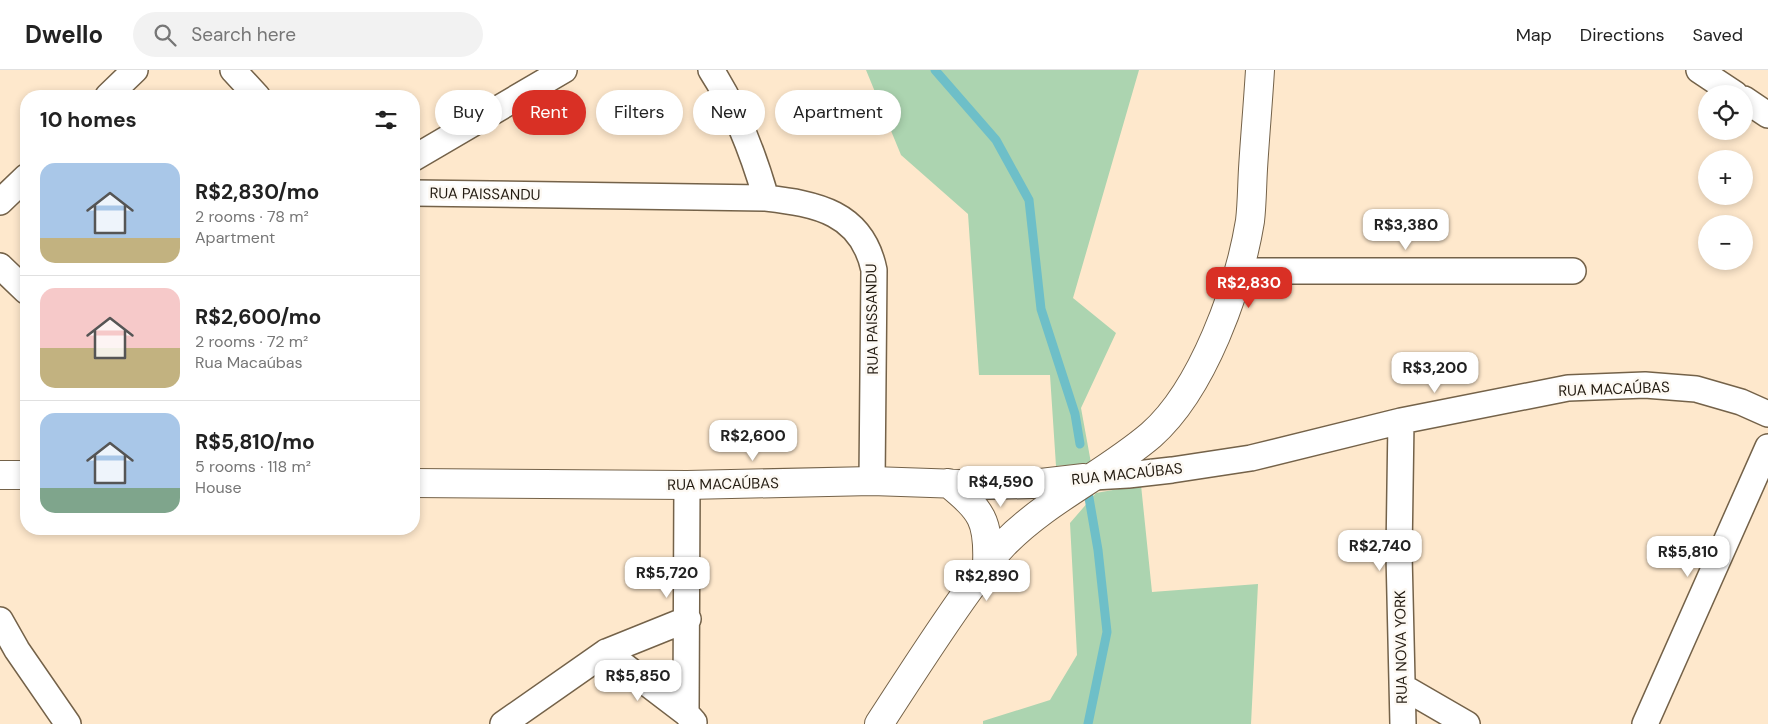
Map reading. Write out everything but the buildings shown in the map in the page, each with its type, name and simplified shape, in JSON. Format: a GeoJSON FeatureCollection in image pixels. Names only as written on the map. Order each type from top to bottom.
{"type":"FeatureCollection","features":[{"type":"Feature","properties":{"kind":"street"},"geometry":{"type":"LineString","coordinates":[[114,90],[135,70]]}},
{"type":"Feature","properties":{"kind":"street"},"geometry":{"type":"LineString","coordinates":[[233,70],[251,90]]}},
{"type":"Feature","properties":{"kind":"street"},"geometry":{"type":"LineString","coordinates":[[420,154],[564,70]]}},
{"type":"Feature","properties":{"kind":"street"},"geometry":{"type":"LineString","coordinates":[[712,70],[725,91],[737,117],[754,158],[766,198]]}},
{"type":"Feature","properties":{"kind":"street"},"geometry":{"type":"LineString","coordinates":[[879,724],[927,649],[1002,545],[1030,520],[1128,453],[1152,434],[1168,417],[1193,380],[1218,331],[1239,271],[1250,221],[1260,70]]}},
{"type":"Feature","properties":{"kind":"street"},"geometry":{"type":"LineString","coordinates":[[1699,70],[1722,85]]}},
{"type":"Feature","properties":{"kind":"street"},"geometry":{"type":"LineString","coordinates":[[1753,105],[1768,115]]}},
{"type":"Feature","properties":{"kind":"street"},"geometry":{"type":"LineString","coordinates":[[0,202],[20,183]]}},
{"type":"Feature","properties":{"kind":"street","name":"RUA PAISSANDU"},"geometry":{"type":"LineString","coordinates":[[420,193],[766,198],[800,202],[838,215],[866,244],[872,256],[875,283],[872,481]]}},
{"type":"Feature","properties":{"kind":"street"},"geometry":{"type":"LineString","coordinates":[[0,266],[20,285]]}},
{"type":"Feature","properties":{"kind":"street"},"geometry":{"type":"LineString","coordinates":[[1239,271],[1573,271]]}},
{"type":"Feature","properties":{"kind":"street","name":"RUA MACAÚBAS"},"geometry":{"type":"LineString","coordinates":[[420,484],[687,485],[872,481],[989,485],[1032,484],[1093,476],[1164,471],[1251,458],[1401,420],[1568,388],[1645,385],[1696,389],[1741,402],[1768,414]]}},
{"type":"Feature","properties":{"kind":"street","name":"RUA NOVA YORK"},"geometry":{"type":"LineString","coordinates":[[1401,420],[1399,554],[1403,724]]}},
{"type":"Feature","properties":{"kind":"street"},"geometry":{"type":"LineString","coordinates":[[1645,724],[1768,447]]}},
{"type":"Feature","properties":{"kind":"street"},"geometry":{"type":"LineString","coordinates":[[0,475],[20,476]]}},
{"type":"Feature","properties":{"kind":"street"},"geometry":{"type":"LineString","coordinates":[[948,483],[970,501],[983,518],[988,538],[988,565]]}},
{"type":"Feature","properties":{"kind":"street"},"geometry":{"type":"LineString","coordinates":[[687,485],[691,719]]}},
{"type":"Feature","properties":{"kind":"street"},"geometry":{"type":"LineString","coordinates":[[503,724],[606,652],[688,619]]}},
{"type":"Feature","properties":{"kind":"street"},"geometry":{"type":"LineString","coordinates":[[0,620],[8,654],[68,724]]}},
{"type":"Feature","properties":{"kind":"street"},"geometry":{"type":"LineString","coordinates":[[606,652],[691,719]]}},
{"type":"Feature","properties":{"kind":"street"},"geometry":{"type":"LineString","coordinates":[[1402,687],[1468,724]]}},
{"type":"Feature","properties":{"kind":"green space"},"geometry":{"type":"Polygon","coordinates":[[[866,70],[1139,70],[1073,298],[1116,333],[1081,408],[1091,463],[1056,466],[1050,375],[979,375],[968,214],[901,155],[893,135],[901,135],[901,90],[874,90],[866,70]]]}},
{"type":"Feature","properties":{"kind":"green space"},"geometry":{"type":"Polygon","coordinates":[[[1141,485],[1152,592],[1258,584],[1251,724],[983,724],[983,721],[1050,700],[1077,655],[1070,523],[1096,493],[1141,485]]]}},
{"type":"Feature","properties":{"kind":"waterway"},"geometry":{"type":"LineString","coordinates":[[935,70],[996,140],[1029,200],[1041,309],[1075,414],[1080,444]]}},
{"type":"Feature","properties":{"kind":"waterway"},"geometry":{"type":"LineString","coordinates":[[1088,492],[1098,550],[1107,632],[1088,724]]}}]}
